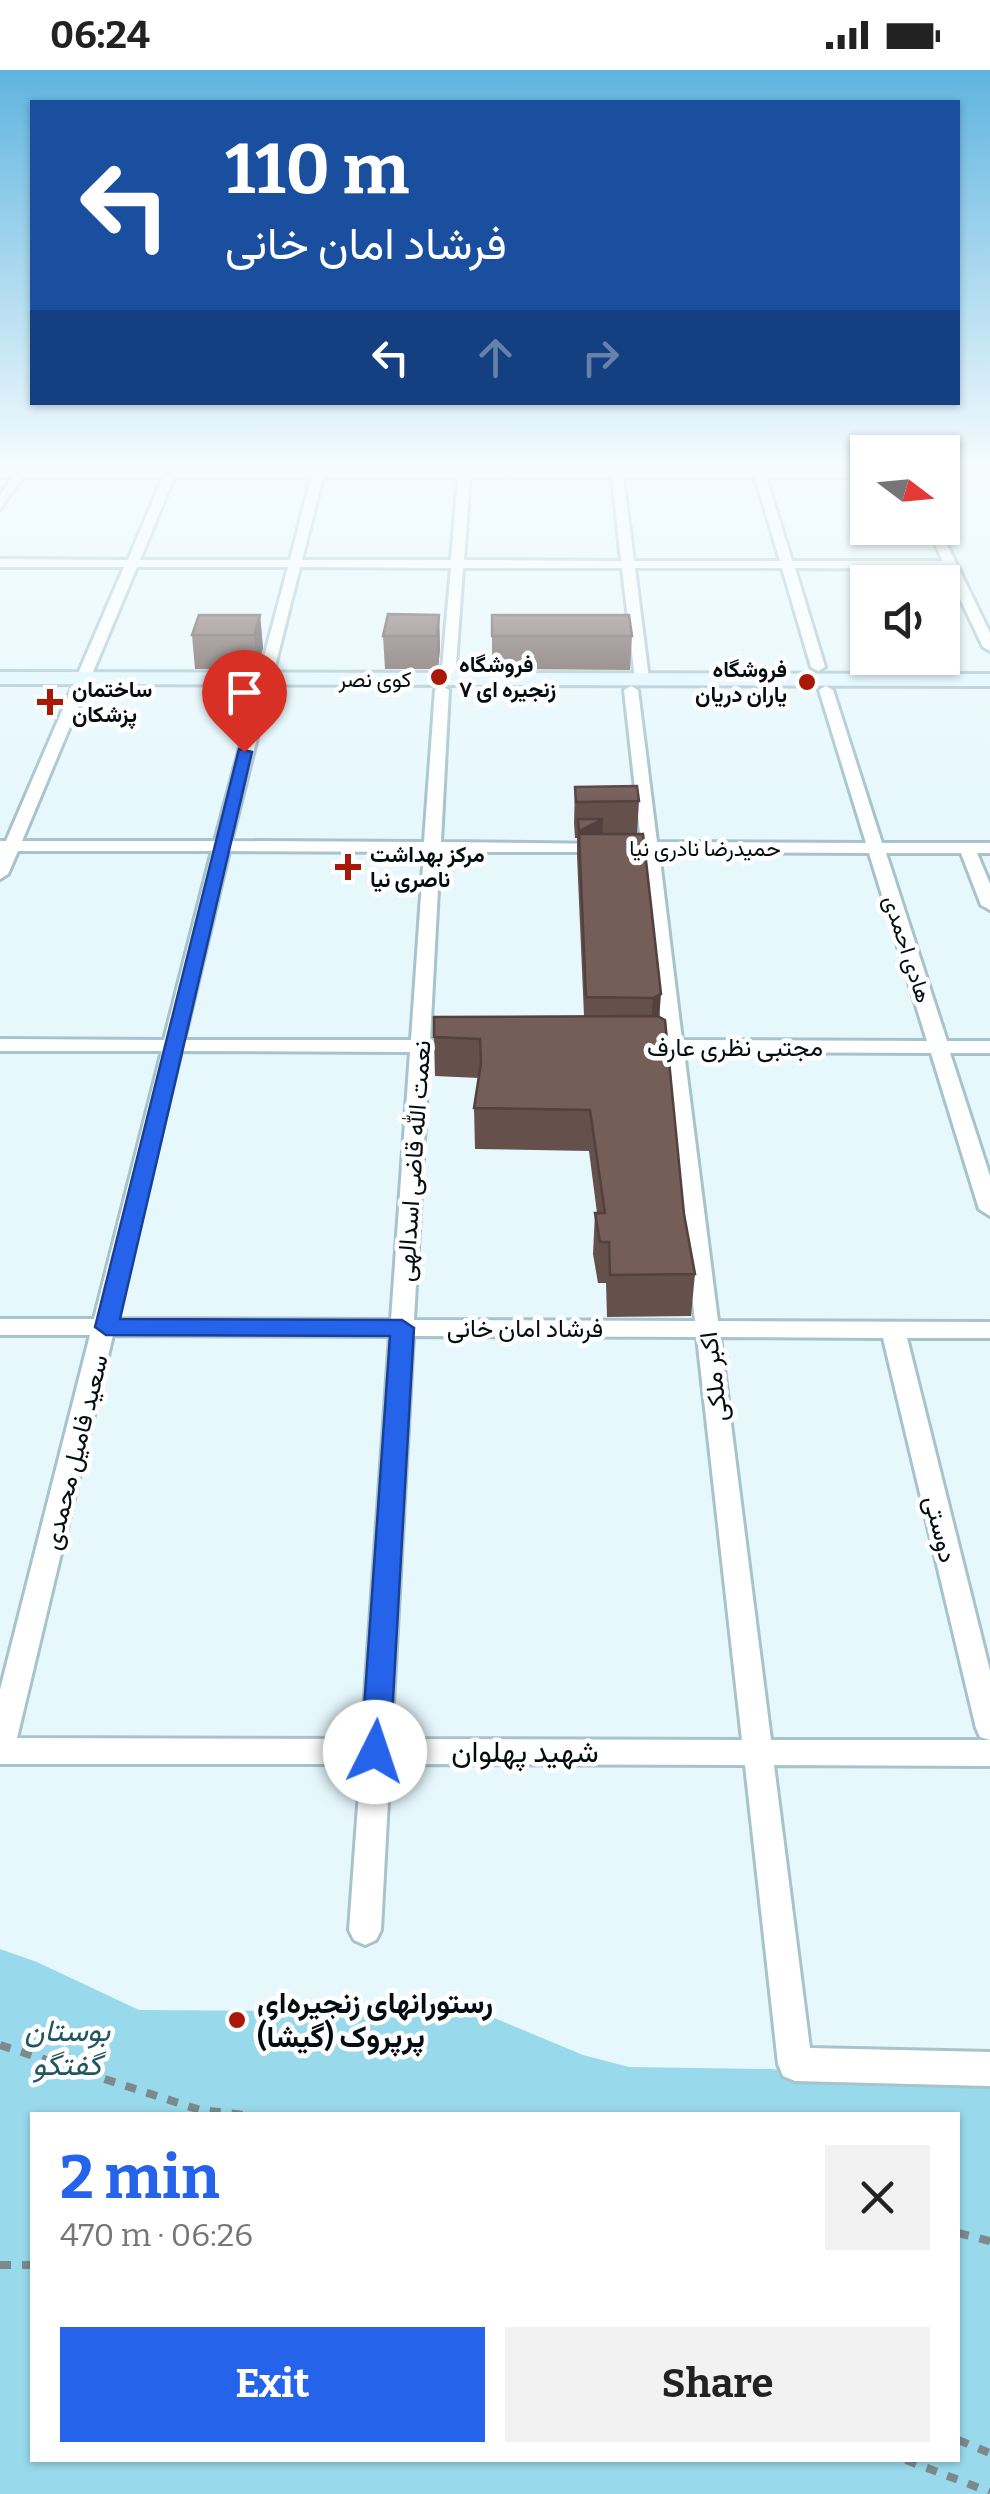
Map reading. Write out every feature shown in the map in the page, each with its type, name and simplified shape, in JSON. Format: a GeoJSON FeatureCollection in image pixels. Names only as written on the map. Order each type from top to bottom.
{"type":"FeatureCollection","features":[{"type":"Feature","properties":{"kind":"main road","name":"کوی نصر"},"geometry":{"type":"LineString","coordinates":[[0,678],[80,684],[990,680]]}},
{"type":"Feature","properties":{"kind":"main road","name":"کوی نصر"},"geometry":{"type":"LineString","coordinates":[[0,690],[80,684]]}},
{"type":"Feature","properties":{"kind":"main road","name":"کوی نصر"},"geometry":{"type":"LineString","coordinates":[[636,684],[990,690]]}},
{"type":"Feature","properties":{"kind":"street"},"geometry":{"type":"LineString","coordinates":[[0,874],[6,846],[126,578]]}},
{"type":"Feature","properties":{"kind":"street","name":"سعید فامیل محمدی"},"geometry":{"type":"LineString","coordinates":[[0,1749],[291,578]]}},
{"type":"Feature","properties":{"kind":"street","name":"نعمت الله قاضی اسدالهی"},"geometry":{"type":"LineString","coordinates":[[365,1930],[432,847],[456,578]]}},
{"type":"Feature","properties":{"kind":"street","name":"اکبر ملکی"},"geometry":{"type":"LineString","coordinates":[[629,578],[650,848],[796,2064],[990,2069]]}},
{"type":"Feature","properties":{"kind":"street"},"geometry":{"type":"LineString","coordinates":[[791,578],[818,668]]}},
{"type":"Feature","properties":{"kind":"street"},"geometry":{"type":"LineString","coordinates":[[957,578],[990,647]]}},
{"type":"Feature","properties":{"kind":"street","name":"هادی احمدی"},"geometry":{"type":"LineString","coordinates":[[826,690],[990,1209]]}},
{"type":"Feature","properties":{"kind":"street","name":"حمیدرضا نادری نیا"},"geometry":{"type":"LineString","coordinates":[[6,846],[990,848]]}},
{"type":"Feature","properties":{"kind":"street"},"geometry":{"type":"LineString","coordinates":[[967,848],[990,906]]}},
{"type":"Feature","properties":{"kind":"street"},"geometry":{"type":"LineString","coordinates":[[0,1045],[459,1046]]}},
{"type":"Feature","properties":{"kind":"street","name":"مجتبی نظری عارف"},"geometry":{"type":"LineString","coordinates":[[634,1046],[990,1047]]}},
{"type":"Feature","properties":{"kind":"street","name":"فرشاد امان خانی"},"geometry":{"type":"LineString","coordinates":[[0,1326],[990,1330]]}},
{"type":"Feature","properties":{"kind":"street","name":"دوستی"},"geometry":{"type":"LineString","coordinates":[[893,1330],[990,1728]]}},
{"type":"Feature","properties":{"kind":"street","name":"شهید پهلوان"},"geometry":{"type":"LineString","coordinates":[[0,1749],[990,1753]]}},
{"type":"Feature","properties":{"kind":"path"},"geometry":{"type":"LineString","coordinates":[[0,2045],[200,2110],[218,2112]]}},
{"type":"Feature","properties":{"kind":"path"},"geometry":{"type":"LineString","coordinates":[[960,2233],[990,2241]]}},
{"type":"Feature","properties":{"kind":"path"},"geometry":{"type":"LineString","coordinates":[[0,2265],[30,2265]]}},
{"type":"Feature","properties":{"kind":"path"},"geometry":{"type":"LineString","coordinates":[[960,2441],[990,2453]]}},
{"type":"Feature","properties":{"kind":"path"},"geometry":{"type":"LineString","coordinates":[[911,2462],[990,2492]]}},
{"type":"Feature","properties":{"kind":"green space","name":"بوستان گفتگو"},"geometry":{"type":"Polygon","coordinates":[[[0,1949],[139,2010],[480,2012],[583,2055],[629,2067],[771,2069],[990,2089],[990,2494],[0,2494],[0,1949]]]}},
{"type":"Feature","properties":{"kind":"building"},"geometry":{"type":"Polygon","coordinates":[[[388,614],[439,615],[437,636],[383,636],[388,614]]]}},
{"type":"Feature","properties":{"kind":"building"},"geometry":{"type":"Polygon","coordinates":[[[199,615],[260,615],[254,635],[192,635],[199,615]]]}},
{"type":"Feature","properties":{"kind":"building"},"geometry":{"type":"Polygon","coordinates":[[[492,615],[629,615],[632,636],[492,636],[492,615]]]}},
{"type":"Feature","properties":{"kind":"building"},"geometry":{"type":"Polygon","coordinates":[[[637,786],[639,801],[576,802],[575,787],[637,786]]]}},
{"type":"Feature","properties":{"kind":"building"},"geometry":{"type":"Polygon","coordinates":[[[578,819],[603,819],[579,831],[578,819]]]}},
{"type":"Feature","properties":{"kind":"building"},"geometry":{"type":"Polygon","coordinates":[[[579,834],[643,834],[661,994],[653,998],[586,997],[579,834]]]}},
{"type":"Feature","properties":{"kind":"building"},"geometry":{"type":"Polygon","coordinates":[[[657,1016],[665,1020],[684,1214],[695,1274],[610,1275],[609,1242],[600,1242],[595,1213],[605,1213],[590,1110],[474,1108],[481,1063],[480,1039],[434,1037],[434,1017],[657,1016]]]}},
{"type":"Feature","properties":{"kind":"place","name":"فروشگاه زنجیره ای ۷"},"geometry":{"type":"Point","coordinates":[439,677]}},
{"type":"Feature","properties":{"kind":"place","name":"فروشگاه یاران دریان"},"geometry":{"type":"Point","coordinates":[807,682]}},
{"type":"Feature","properties":{"kind":"place","name":"ساختمان پزشکان"},"geometry":{"type":"Point","coordinates":[50,702]}},
{"type":"Feature","properties":{"kind":"place","name":"مرکز بهداشت ناصری نیا"},"geometry":{"type":"Point","coordinates":[348,867]}},
{"type":"Feature","properties":{"kind":"place","name":"رستورانهای زنجیره‌ای پرپروک (گیشا)"},"geometry":{"type":"Point","coordinates":[237,2020]}},
{"type":"Feature","properties":{"kind":"route"},"geometry":{"type":"LineString","coordinates":[[244,752],[106,1327],[402,1328],[375,1752]]}}]}
